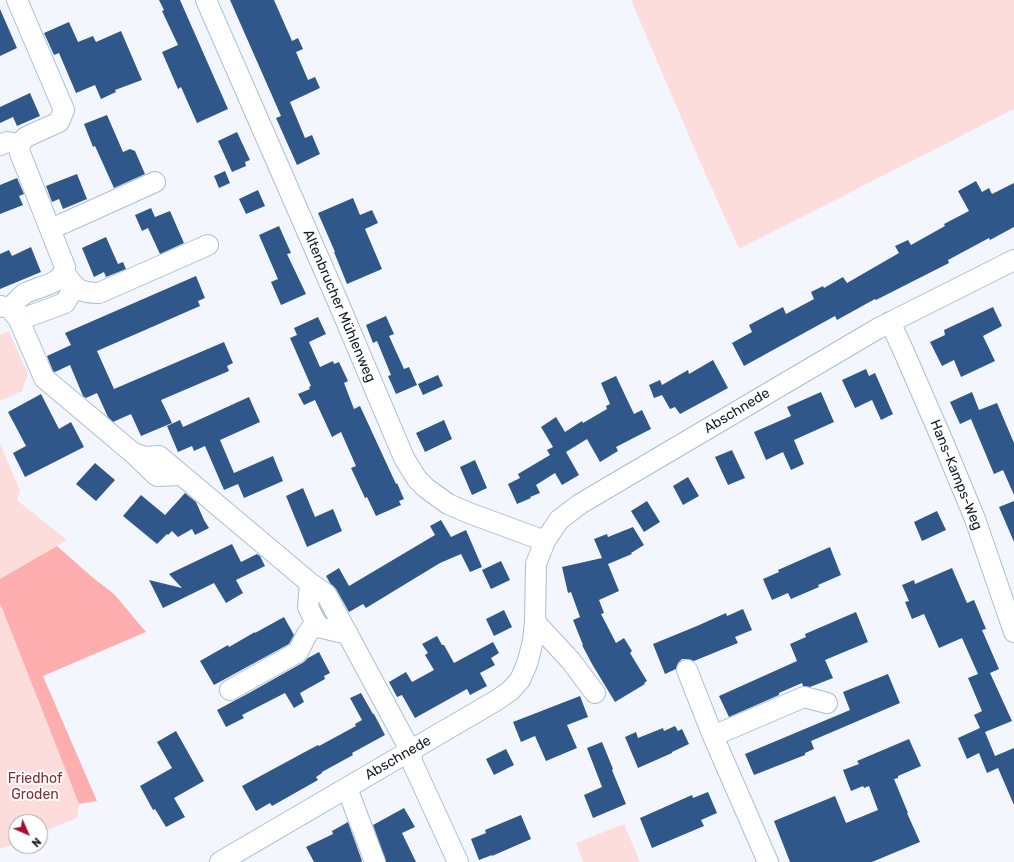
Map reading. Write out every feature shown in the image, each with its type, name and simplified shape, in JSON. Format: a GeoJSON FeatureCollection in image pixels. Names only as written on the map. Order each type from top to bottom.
{"type":"FeatureCollection","features":[{"type":"Feature","properties":{"kind":"street"},"geometry":{"type":"LineString","coordinates":[[16,0],[64,110],[59,122],[26,137],[20,144],[20,154],[69,280],[86,293],[98,293],[208,245]]}},
{"type":"Feature","properties":{"kind":"street","name":"Altenbrucher Mühlenweg"},"geometry":{"type":"LineString","coordinates":[[206,0],[338,302],[404,458],[417,479],[426,488],[448,504],[545,541]]}},
{"type":"Feature","properties":{"kind":"street"},"geometry":{"type":"LineString","coordinates":[[0,145],[7,142],[20,144]]}},
{"type":"Feature","properties":{"kind":"street"},"geometry":{"type":"LineString","coordinates":[[50,230],[155,182]]}},
{"type":"Feature","properties":{"kind":"street","name":"Abschnede"},"geometry":{"type":"LineString","coordinates":[[220,862],[510,691],[520,680],[527,664],[533,641],[536,564],[545,541],[559,520],[580,504],[890,322],[1014,260]]}},
{"type":"Feature","properties":{"kind":"street"},"geometry":{"type":"LineString","coordinates":[[69,280],[57,280],[23,294],[10,312],[44,378],[158,476],[181,475],[310,583],[326,594],[410,750],[414,764],[458,862]]}},
{"type":"Feature","properties":{"kind":"street","name":"Hans-Kamps-Weg"},"geometry":{"type":"LineString","coordinates":[[890,322],[944,444],[972,512],[1014,632]]}},
{"type":"Feature","properties":{"kind":"street"},"geometry":{"type":"LineString","coordinates":[[310,583],[308,607],[318,627],[348,634]]}},
{"type":"Feature","properties":{"kind":"street"},"geometry":{"type":"LineString","coordinates":[[230,690],[298,652],[307,634],[316,622]]}},
{"type":"Feature","properties":{"kind":"street"},"geometry":{"type":"LineString","coordinates":[[534,622],[571,661],[595,693]]}},
{"type":"Feature","properties":{"kind":"street"},"geometry":{"type":"LineString","coordinates":[[687,670],[713,736],[768,862]]}},
{"type":"Feature","properties":{"kind":"street"},"geometry":{"type":"LineString","coordinates":[[713,736],[804,697],[827,703]]}},
{"type":"Feature","properties":{"kind":"street"},"geometry":{"type":"LineString","coordinates":[[347,788],[375,862]]}},
{"type":"Feature","properties":{"kind":"green space"},"geometry":{"type":"Polygon","coordinates":[[[631,0],[1014,0],[1014,109],[739,249],[631,0]]]}},
{"type":"Feature","properties":{"kind":"green space"},"geometry":{"type":"Polygon","coordinates":[[[9,331],[28,374],[22,391],[0,401],[0,335],[9,331]]]}},
{"type":"Feature","properties":{"kind":"green space"},"geometry":{"type":"Polygon","coordinates":[[[0,444],[20,490],[17,500],[67,540],[0,579],[0,444]]]}},
{"type":"Feature","properties":{"kind":"green space","name":"Friedhof Groden"},"geometry":{"type":"Polygon","coordinates":[[[0,603],[79,804],[77,818],[48,830],[48,814],[8,814],[8,846],[0,849],[0,603]]]}},
{"type":"Feature","properties":{"kind":"green space"},"geometry":{"type":"Polygon","coordinates":[[[624,824],[640,862],[583,862],[576,843],[624,824]]]}},
{"type":"Feature","properties":{"kind":"shaded area"},"geometry":{"type":"Polygon","coordinates":[[[57,546],[114,594],[146,632],[43,676],[97,801],[79,804],[0,603],[0,579],[57,546]]]}},
{"type":"Feature","properties":{"kind":"building"},"geometry":{"type":"Polygon","coordinates":[[[159,0],[180,0],[228,109],[197,123],[181,87],[178,89],[162,52],[178,45],[162,11],[164,10],[159,0]]]}},
{"type":"Feature","properties":{"kind":"building"},"geometry":{"type":"Polygon","coordinates":[[[230,0],[274,0],[292,41],[298,38],[303,49],[296,52],[308,80],[315,77],[320,88],[290,102],[305,138],[312,135],[320,154],[297,165],[276,118],[281,116],[230,0]]]}},
{"type":"Feature","properties":{"kind":"building"},"geometry":{"type":"Polygon","coordinates":[[[0,9],[17,48],[0,56],[0,9]]]}},
{"type":"Feature","properties":{"kind":"building"},"geometry":{"type":"Polygon","coordinates":[[[69,22],[78,42],[93,36],[96,42],[121,31],[142,80],[115,90],[116,92],[101,99],[95,85],[76,93],[59,53],[54,55],[44,33],[69,22]]]}},
{"type":"Feature","properties":{"kind":"building"},"geometry":{"type":"Polygon","coordinates":[[[30,93],[40,116],[17,126],[13,117],[0,123],[0,107],[30,93]]]}},
{"type":"Feature","properties":{"kind":"building"},"geometry":{"type":"Polygon","coordinates":[[[107,115],[123,152],[130,149],[135,151],[145,174],[114,188],[95,146],[93,147],[84,124],[107,115]]]}},
{"type":"Feature","properties":{"kind":"building"},"geometry":{"type":"Polygon","coordinates":[[[237,132],[250,160],[245,162],[246,166],[232,172],[218,141],[237,132]]]}},
{"type":"Feature","properties":{"kind":"building"},"geometry":{"type":"Polygon","coordinates":[[[225,171],[230,183],[219,188],[214,176],[225,171]]]}},
{"type":"Feature","properties":{"kind":"building"},"geometry":{"type":"Polygon","coordinates":[[[77,174],[87,199],[63,209],[59,199],[52,202],[46,186],[77,174]]]}},
{"type":"Feature","properties":{"kind":"building"},"geometry":{"type":"Polygon","coordinates":[[[17,178],[24,194],[19,196],[23,205],[0,214],[0,185],[17,178]]]}},
{"type":"Feature","properties":{"kind":"building"},"geometry":{"type":"Polygon","coordinates":[[[976,181],[982,192],[989,188],[992,194],[1014,183],[1014,227],[990,240],[989,238],[948,260],[949,263],[876,300],[875,299],[837,320],[835,316],[744,366],[732,343],[752,332],[749,325],[783,307],[786,314],[814,299],[811,292],[823,286],[824,288],[843,277],[847,283],[899,253],[895,246],[908,240],[911,245],[945,226],[944,224],[969,211],[958,191],[976,181]]]}},
{"type":"Feature","properties":{"kind":"building"},"geometry":{"type":"Polygon","coordinates":[[[258,190],[265,206],[246,214],[239,199],[258,190]]]}},
{"type":"Feature","properties":{"kind":"building"},"geometry":{"type":"Polygon","coordinates":[[[353,198],[360,215],[372,210],[378,223],[365,229],[382,269],[347,284],[318,213],[353,198]]]}},
{"type":"Feature","properties":{"kind":"building"},"geometry":{"type":"Polygon","coordinates":[[[151,208],[155,217],[170,211],[184,243],[160,254],[148,228],[142,231],[135,215],[151,208]]]}},
{"type":"Feature","properties":{"kind":"building"},"geometry":{"type":"Polygon","coordinates":[[[279,226],[291,253],[287,254],[306,294],[281,305],[271,282],[278,279],[259,235],[279,226]]]}},
{"type":"Feature","properties":{"kind":"building"},"geometry":{"type":"Polygon","coordinates":[[[106,237],[118,264],[123,262],[126,269],[106,277],[104,272],[94,277],[82,248],[106,237]]]}},
{"type":"Feature","properties":{"kind":"building"},"geometry":{"type":"Polygon","coordinates":[[[31,247],[41,272],[0,289],[0,254],[9,250],[12,256],[31,247]]]}},
{"type":"Feature","properties":{"kind":"building"},"geometry":{"type":"Polygon","coordinates":[[[196,276],[205,298],[198,301],[200,306],[97,351],[114,389],[224,342],[233,363],[227,366],[229,371],[161,400],[172,423],[141,436],[131,414],[113,422],[108,417],[97,393],[86,398],[83,396],[70,365],[55,372],[53,371],[47,356],[71,345],[65,333],[196,276]]]}},
{"type":"Feature","properties":{"kind":"building"},"geometry":{"type":"Polygon","coordinates":[[[993,307],[1002,326],[983,336],[995,361],[961,377],[954,360],[942,366],[930,342],[945,335],[944,330],[993,307]]]}},
{"type":"Feature","properties":{"kind":"building"},"geometry":{"type":"Polygon","coordinates":[[[386,316],[394,334],[389,336],[404,369],[409,367],[417,385],[396,394],[388,376],[391,375],[377,341],[373,343],[366,325],[386,316]]]}},
{"type":"Feature","properties":{"kind":"building"},"geometry":{"type":"Polygon","coordinates":[[[318,317],[326,334],[309,342],[320,367],[333,361],[334,364],[339,362],[348,381],[344,383],[354,409],[360,406],[404,499],[399,501],[401,505],[376,516],[367,497],[365,498],[351,468],[356,466],[341,432],[332,437],[315,400],[304,405],[298,394],[310,389],[309,387],[311,386],[290,338],[297,335],[294,328],[318,317]]]}},
{"type":"Feature","properties":{"kind":"building"},"geometry":{"type":"Polygon","coordinates":[[[713,360],[728,388],[680,414],[675,407],[670,409],[662,395],[654,398],[649,385],[660,380],[662,385],[688,370],[689,374],[713,360]]]}},
{"type":"Feature","properties":{"kind":"building"},"geometry":{"type":"Polygon","coordinates":[[[866,369],[869,376],[875,373],[893,414],[881,420],[872,400],[855,408],[842,380],[866,369]]]}},
{"type":"Feature","properties":{"kind":"building"},"geometry":{"type":"Polygon","coordinates":[[[438,375],[443,386],[423,395],[418,384],[438,375]]]}},
{"type":"Feature","properties":{"kind":"building"},"geometry":{"type":"Polygon","coordinates":[[[616,376],[634,414],[642,410],[651,429],[616,447],[618,451],[600,462],[587,439],[566,452],[579,475],[562,485],[555,473],[536,485],[540,493],[517,504],[508,484],[520,478],[518,474],[550,455],[547,450],[553,447],[541,427],[556,417],[565,432],[582,421],[583,423],[607,409],[606,406],[610,404],[601,383],[616,376]]]}},
{"type":"Feature","properties":{"kind":"building"},"geometry":{"type":"Polygon","coordinates":[[[821,392],[834,422],[794,440],[804,464],[791,470],[783,452],[766,460],[754,432],[791,416],[787,407],[821,392]]]}},
{"type":"Feature","properties":{"kind":"building"},"geometry":{"type":"Polygon","coordinates":[[[972,392],[979,410],[997,403],[1014,443],[1014,495],[1003,470],[994,474],[971,419],[960,424],[950,402],[972,392]]]}},
{"type":"Feature","properties":{"kind":"building"},"geometry":{"type":"Polygon","coordinates":[[[41,394],[59,429],[71,422],[84,447],[25,477],[13,453],[26,446],[8,412],[41,394]]]}},
{"type":"Feature","properties":{"kind":"building"},"geometry":{"type":"Polygon","coordinates":[[[249,397],[260,422],[220,440],[234,473],[273,456],[283,481],[244,498],[238,484],[224,490],[205,446],[194,451],[192,446],[178,452],[167,426],[180,420],[183,427],[249,397]]]}},
{"type":"Feature","properties":{"kind":"building"},"geometry":{"type":"Polygon","coordinates":[[[444,420],[452,439],[425,452],[416,433],[444,420]]]}},
{"type":"Feature","properties":{"kind":"building"},"geometry":{"type":"Polygon","coordinates":[[[732,450],[745,478],[728,485],[715,457],[732,450]]]}},
{"type":"Feature","properties":{"kind":"building"},"geometry":{"type":"Polygon","coordinates":[[[475,460],[487,488],[472,495],[460,467],[475,460]]]}},
{"type":"Feature","properties":{"kind":"building"},"geometry":{"type":"Polygon","coordinates":[[[95,463],[115,480],[96,501],[76,484],[95,463]]]}},
{"type":"Feature","properties":{"kind":"building"},"geometry":{"type":"Polygon","coordinates":[[[688,477],[699,496],[683,505],[673,486],[688,477]]]}},
{"type":"Feature","properties":{"kind":"building"},"geometry":{"type":"Polygon","coordinates":[[[303,488],[315,517],[333,509],[342,531],[307,547],[286,496],[303,488]]]}},
{"type":"Feature","properties":{"kind":"building"},"geometry":{"type":"Polygon","coordinates":[[[185,493],[196,502],[209,528],[195,535],[192,529],[178,537],[172,531],[157,544],[123,516],[141,495],[165,515],[185,493]]]}},
{"type":"Feature","properties":{"kind":"building"},"geometry":{"type":"Polygon","coordinates":[[[647,501],[660,522],[644,532],[631,511],[647,501]]]}},
{"type":"Feature","properties":{"kind":"building"},"geometry":{"type":"Polygon","coordinates":[[[1014,501],[1014,542],[999,507],[1014,501]]]}},
{"type":"Feature","properties":{"kind":"building"},"geometry":{"type":"Polygon","coordinates":[[[937,511],[946,530],[922,541],[914,522],[937,511]]]}},
{"type":"Feature","properties":{"kind":"building"},"geometry":{"type":"Polygon","coordinates":[[[441,520],[451,537],[466,530],[482,567],[470,572],[461,554],[440,563],[366,608],[363,604],[349,612],[336,589],[326,576],[339,568],[349,586],[435,535],[430,526],[441,520]]]}},
{"type":"Feature","properties":{"kind":"building"},"geometry":{"type":"Polygon","coordinates":[[[633,527],[644,545],[631,553],[632,554],[608,564],[619,591],[599,600],[604,613],[601,614],[616,643],[624,638],[632,651],[630,653],[647,681],[644,683],[645,684],[615,702],[582,645],[573,620],[580,617],[571,592],[568,593],[562,567],[602,558],[594,539],[607,534],[608,537],[633,527]]]}},
{"type":"Feature","properties":{"kind":"building"},"geometry":{"type":"Polygon","coordinates":[[[232,544],[241,562],[257,554],[260,556],[265,566],[236,580],[243,593],[226,603],[214,583],[163,608],[149,580],[182,588],[169,574],[232,544]]]}},
{"type":"Feature","properties":{"kind":"building"},"geometry":{"type":"Polygon","coordinates":[[[830,547],[841,575],[818,585],[819,587],[791,599],[788,593],[772,600],[763,579],[779,572],[778,570],[830,547]]]}},
{"type":"Feature","properties":{"kind":"building"},"geometry":{"type":"Polygon","coordinates":[[[501,561],[510,580],[491,589],[482,570],[501,561]]]}},
{"type":"Feature","properties":{"kind":"building"},"geometry":{"type":"Polygon","coordinates":[[[952,568],[967,603],[974,600],[986,629],[982,630],[999,669],[990,673],[1012,721],[985,732],[995,756],[1014,748],[1014,805],[998,768],[987,773],[979,753],[967,759],[958,738],[980,728],[974,715],[982,711],[968,678],[978,674],[962,638],[939,648],[924,614],[912,619],[905,602],[909,601],[902,585],[914,580],[915,584],[952,568]]]}},
{"type":"Feature","properties":{"kind":"building"},"geometry":{"type":"Polygon","coordinates":[[[743,609],[752,630],[735,637],[738,643],[694,661],[682,659],[678,663],[676,669],[665,674],[653,644],[726,613],[727,616],[743,609]]]}},
{"type":"Feature","properties":{"kind":"building"},"geometry":{"type":"Polygon","coordinates":[[[504,610],[512,627],[494,636],[486,619],[504,610]]]}},
{"type":"Feature","properties":{"kind":"building"},"geometry":{"type":"Polygon","coordinates":[[[856,612],[868,642],[825,660],[833,678],[810,687],[803,686],[802,683],[729,717],[719,696],[797,661],[790,644],[806,637],[805,634],[856,612]]]}},
{"type":"Feature","properties":{"kind":"building"},"geometry":{"type":"Polygon","coordinates":[[[284,617],[294,635],[289,644],[214,685],[200,661],[284,617]]]}},
{"type":"Feature","properties":{"kind":"building"},"geometry":{"type":"Polygon","coordinates":[[[437,636],[454,663],[493,642],[499,653],[491,658],[495,665],[480,673],[487,686],[470,695],[467,689],[415,718],[402,695],[397,697],[389,682],[406,672],[412,682],[434,670],[425,655],[428,653],[422,644],[437,636]]]}},
{"type":"Feature","properties":{"kind":"building"},"geometry":{"type":"Polygon","coordinates":[[[319,652],[330,673],[324,676],[325,679],[300,693],[304,702],[294,708],[285,693],[242,715],[244,718],[226,727],[217,710],[304,662],[319,652]]]}},
{"type":"Feature","properties":{"kind":"building"},"geometry":{"type":"Polygon","coordinates":[[[888,674],[900,703],[811,741],[814,749],[805,753],[805,755],[754,775],[745,754],[850,710],[843,692],[888,674]]]}},
{"type":"Feature","properties":{"kind":"building"},"geometry":{"type":"Polygon","coordinates":[[[361,693],[385,735],[322,772],[316,777],[318,780],[272,806],[270,803],[256,811],[242,786],[356,726],[355,724],[362,720],[350,698],[361,693]]]}},
{"type":"Feature","properties":{"kind":"building"},"geometry":{"type":"Polygon","coordinates":[[[580,696],[588,717],[567,725],[577,748],[546,761],[535,736],[521,742],[513,722],[580,696]]]}},
{"type":"Feature","properties":{"kind":"building"},"geometry":{"type":"Polygon","coordinates":[[[675,726],[678,731],[682,729],[689,744],[638,768],[625,737],[636,732],[638,738],[663,728],[664,731],[675,726]]]}},
{"type":"Feature","properties":{"kind":"building"},"geometry":{"type":"Polygon","coordinates":[[[176,731],[204,781],[174,798],[185,817],[166,827],[155,809],[153,810],[140,786],[172,768],[157,742],[176,731]]]}},
{"type":"Feature","properties":{"kind":"building"},"geometry":{"type":"Polygon","coordinates":[[[909,739],[921,766],[894,779],[920,842],[872,862],[790,862],[774,821],[835,796],[846,823],[878,810],[869,786],[864,788],[863,786],[851,791],[843,770],[859,764],[857,761],[909,739]]]}},
{"type":"Feature","properties":{"kind":"building"},"geometry":{"type":"Polygon","coordinates":[[[602,742],[626,804],[593,818],[584,795],[602,787],[587,748],[602,742]]]}},
{"type":"Feature","properties":{"kind":"building"},"geometry":{"type":"Polygon","coordinates":[[[506,749],[514,765],[494,775],[486,759],[506,749]]]}},
{"type":"Feature","properties":{"kind":"building"},"geometry":{"type":"Polygon","coordinates":[[[708,792],[717,813],[701,820],[704,826],[652,848],[640,818],[692,795],[693,798],[708,792]]]}},
{"type":"Feature","properties":{"kind":"building"},"geometry":{"type":"Polygon","coordinates":[[[404,808],[415,827],[402,833],[416,862],[386,862],[373,825],[404,808]]]}},
{"type":"Feature","properties":{"kind":"building"},"geometry":{"type":"Polygon","coordinates":[[[521,815],[531,839],[479,860],[471,839],[486,833],[485,830],[521,815]]]}},
{"type":"Feature","properties":{"kind":"building"},"geometry":{"type":"Polygon","coordinates":[[[348,822],[362,861],[314,862],[306,847],[333,834],[332,831],[348,822]]]}}]}
